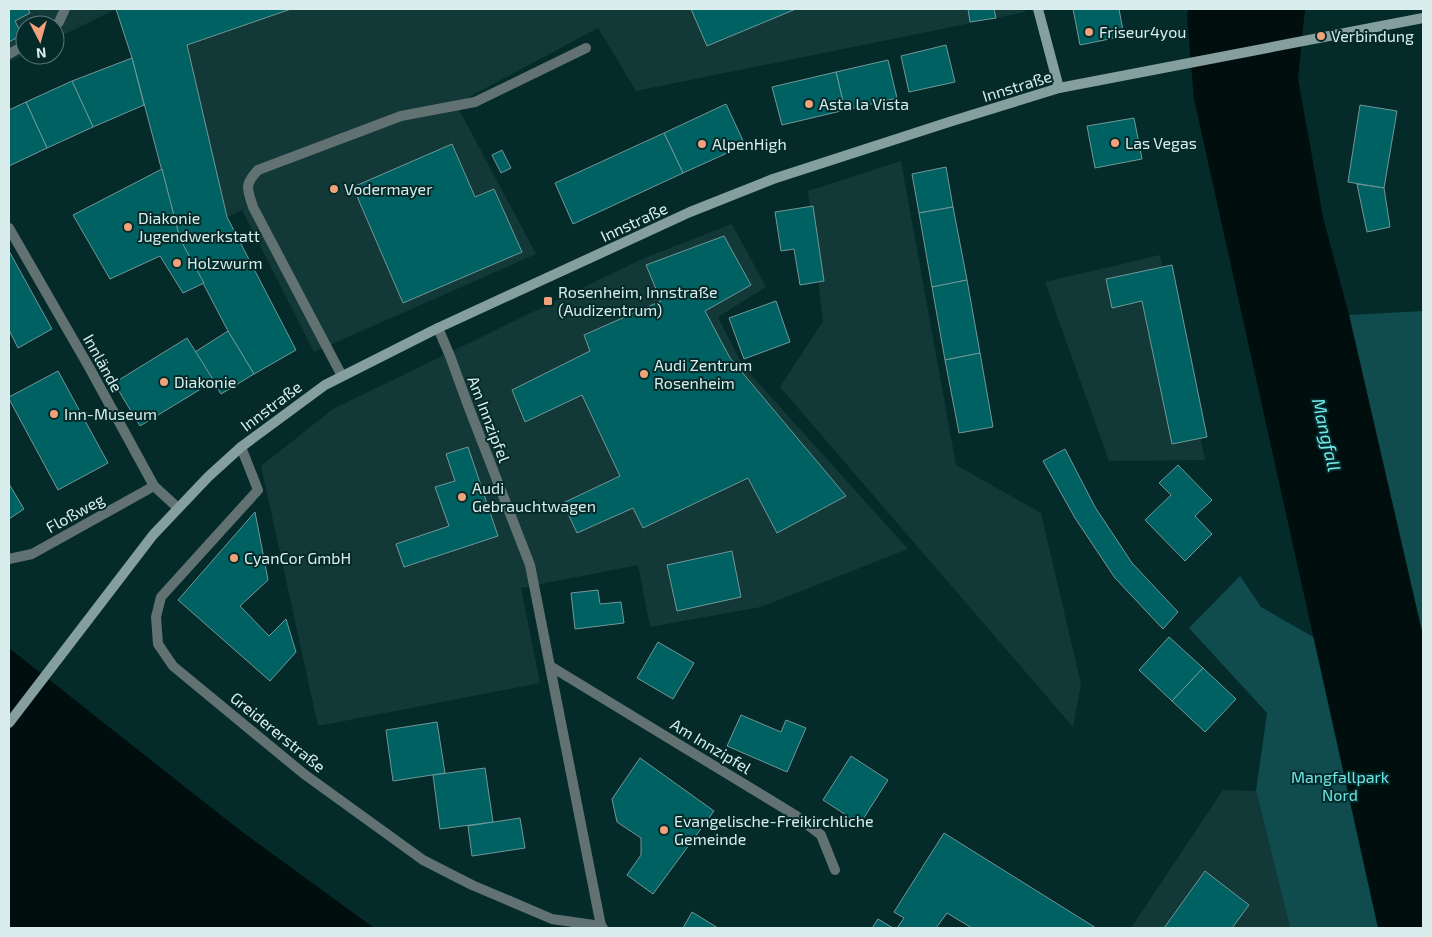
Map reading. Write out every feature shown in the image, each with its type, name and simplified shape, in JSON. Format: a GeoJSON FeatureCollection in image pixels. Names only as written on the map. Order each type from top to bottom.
{"type":"FeatureCollection","features":[{"type":"Feature","properties":{"kind":"main road"},"geometry":{"type":"LineString","coordinates":[[1038,9],[1059,88]]}},
{"type":"Feature","properties":{"kind":"main road","name":"Innstraße"},"geometry":{"type":"LineString","coordinates":[[9,723],[153,535],[178,508],[241,448],[325,385],[438,328],[690,212],[773,179],[1059,88],[1423,18]]}},
{"type":"Feature","properties":{"kind":"street"},"geometry":{"type":"LineString","coordinates":[[342,376],[253,207],[248,192],[249,180],[258,170],[401,116],[475,102],[586,48]]}},
{"type":"Feature","properties":{"kind":"street","name":"Innlände"},"geometry":{"type":"LineString","coordinates":[[9,228],[89,367],[154,486],[178,508]]}},
{"type":"Feature","properties":{"kind":"street","name":"Am Innzipfel"},"geometry":{"type":"LineString","coordinates":[[438,328],[530,565],[602,927]]}},
{"type":"Feature","properties":{"kind":"street","name":"Greidererstraße"},"geometry":{"type":"LineString","coordinates":[[241,448],[258,490],[161,597],[156,616],[158,644],[173,666],[304,774],[423,860],[472,885],[552,919],[602,927]]}},
{"type":"Feature","properties":{"kind":"street","name":"Floßweg"},"geometry":{"type":"LineString","coordinates":[[9,559],[32,554],[154,486]]}},
{"type":"Feature","properties":{"kind":"street","name":"Am Innzipfel"},"geometry":{"type":"LineString","coordinates":[[550,666],[795,815],[821,835],[835,870]]}},
{"type":"Feature","properties":{"kind":"shaded area"},"geometry":{"type":"Polygon","coordinates":[[[9,9],[116,9],[65,34],[65,15],[15,15],[15,59],[9,62],[9,9]]]}},
{"type":"Feature","properties":{"kind":"shaded area","name":"Vodermayer"},"geometry":{"type":"Polygon","coordinates":[[[116,9],[1025,9],[1025,12],[636,91],[598,28],[456,104],[536,254],[314,352],[242,210],[180,239],[132,58],[116,9]]]}},
{"type":"Feature","properties":{"kind":"shaded area"},"geometry":{"type":"Polygon","coordinates":[[[901,161],[956,465],[1041,513],[1081,684],[1073,727],[780,387],[823,321],[808,191],[901,161]]]}},
{"type":"Feature","properties":{"kind":"shaded area"},"geometry":{"type":"Polygon","coordinates":[[[732,224],[766,287],[718,317],[743,366],[908,549],[761,607],[650,627],[638,565],[521,588],[540,683],[318,726],[261,466],[333,409],[642,259],[732,224]]]}},
{"type":"Feature","properties":{"kind":"shaded area"},"geometry":{"type":"Polygon","coordinates":[[[1160,255],[1205,460],[1109,461],[1045,282],[1160,255]]]}},
{"type":"Feature","properties":{"kind":"shaded area"},"geometry":{"type":"Polygon","coordinates":[[[1223,790],[1256,791],[1290,928],[1131,928],[1223,790]]]}},
{"type":"Feature","properties":{"kind":"green space"},"geometry":{"type":"Polygon","coordinates":[[[1423,311],[1423,636],[1349,315],[1423,311]]]}},
{"type":"Feature","properties":{"kind":"green space","name":"Mangfallpark Nord"},"geometry":{"type":"Polygon","coordinates":[[[1240,576],[1261,607],[1423,700],[1423,928],[1290,928],[1256,791],[1267,713],[1189,628],[1240,576]]]}},
{"type":"Feature","properties":{"kind":"water","name":"Mangfall"},"geometry":{"type":"Polygon","coordinates":[[[1188,9],[1305,9],[1298,79],[1323,217],[1349,315],[1423,636],[1423,928],[1378,928],[1194,99],[1188,9]]]}},
{"type":"Feature","properties":{"kind":"water"},"geometry":{"type":"Polygon","coordinates":[[[9,648],[237,828],[374,928],[9,928],[9,648]]]}},
{"type":"Feature","properties":{"kind":"building"},"geometry":{"type":"Polygon","coordinates":[[[9,9],[28,9],[30,13],[26,15],[15,15],[15,39],[9,42],[9,9]]]}},
{"type":"Feature","properties":{"kind":"building"},"geometry":{"type":"Polygon","coordinates":[[[116,9],[291,9],[187,45],[227,217],[296,350],[254,374],[228,331],[180,239],[132,58],[116,9]]]}},
{"type":"Feature","properties":{"kind":"building"},"geometry":{"type":"Polygon","coordinates":[[[691,9],[796,9],[707,46],[691,9]]]}},
{"type":"Feature","properties":{"kind":"building"},"geometry":{"type":"Polygon","coordinates":[[[968,9],[994,9],[996,18],[970,22],[968,9]]]}},
{"type":"Feature","properties":{"kind":"building"},"geometry":{"type":"Polygon","coordinates":[[[1073,9],[1119,9],[1124,36],[1080,45],[1073,9]]]}},
{"type":"Feature","properties":{"kind":"building"},"geometry":{"type":"Polygon","coordinates":[[[946,45],[955,82],[909,92],[901,56],[946,45]]]}},
{"type":"Feature","properties":{"kind":"building"},"geometry":{"type":"Polygon","coordinates":[[[132,58],[144,105],[93,127],[72,81],[132,58]]]}},
{"type":"Feature","properties":{"kind":"building"},"geometry":{"type":"Polygon","coordinates":[[[888,60],[897,98],[845,110],[836,72],[888,60]]]}},
{"type":"Feature","properties":{"kind":"building"},"geometry":{"type":"Polygon","coordinates":[[[836,72],[845,110],[782,125],[772,87],[836,72]]]}},
{"type":"Feature","properties":{"kind":"building"},"geometry":{"type":"Polygon","coordinates":[[[72,81],[93,127],[47,148],[26,102],[72,81]]]}},
{"type":"Feature","properties":{"kind":"building"},"geometry":{"type":"Polygon","coordinates":[[[26,102],[47,148],[9,166],[9,110],[26,102]]]}},
{"type":"Feature","properties":{"kind":"building"},"geometry":{"type":"Polygon","coordinates":[[[726,104],[745,145],[683,173],[664,133],[726,104]]]}},
{"type":"Feature","properties":{"kind":"building"},"geometry":{"type":"Polygon","coordinates":[[[1360,105],[1397,111],[1384,188],[1348,182],[1360,105]]]}},
{"type":"Feature","properties":{"kind":"building","name":"Las Vegas"},"geometry":{"type":"Polygon","coordinates":[[[1134,118],[1142,159],[1095,168],[1087,126],[1134,118]]]}},
{"type":"Feature","properties":{"kind":"building"},"geometry":{"type":"Polygon","coordinates":[[[664,133],[683,173],[573,224],[555,183],[664,133]]]}},
{"type":"Feature","properties":{"kind":"building"},"geometry":{"type":"Polygon","coordinates":[[[452,144],[475,197],[494,189],[522,252],[403,303],[353,187],[452,144]]]}},
{"type":"Feature","properties":{"kind":"building"},"geometry":{"type":"Polygon","coordinates":[[[502,150],[511,168],[501,173],[492,155],[502,150]]]}},
{"type":"Feature","properties":{"kind":"building"},"geometry":{"type":"Polygon","coordinates":[[[946,167],[953,207],[919,213],[912,174],[946,167]]]}},
{"type":"Feature","properties":{"kind":"building","name":"Diakonie Jugendwerkstatt"},"geometry":{"type":"Polygon","coordinates":[[[162,169],[180,239],[204,283],[183,293],[160,256],[110,279],[73,215],[162,169]]]}},
{"type":"Feature","properties":{"kind":"building"},"geometry":{"type":"Polygon","coordinates":[[[1357,184],[1384,188],[1390,227],[1367,232],[1357,184]]]}},
{"type":"Feature","properties":{"kind":"building"},"geometry":{"type":"Polygon","coordinates":[[[813,206],[824,281],[800,285],[794,249],[781,251],[775,212],[813,206]]]}},
{"type":"Feature","properties":{"kind":"building"},"geometry":{"type":"Polygon","coordinates":[[[953,207],[967,280],[932,287],[919,213],[953,207]]]}},
{"type":"Feature","properties":{"kind":"building","name":"Audi Zentrum Rosenheim"},"geometry":{"type":"Polygon","coordinates":[[[724,236],[751,285],[705,311],[730,358],[846,496],[777,533],[748,478],[643,528],[633,508],[577,533],[563,503],[620,476],[582,395],[525,422],[512,390],[590,351],[584,335],[661,301],[646,265],[724,236]]]}},
{"type":"Feature","properties":{"kind":"building"},"geometry":{"type":"Polygon","coordinates":[[[9,251],[52,329],[18,348],[9,330],[9,251]]]}},
{"type":"Feature","properties":{"kind":"building"},"geometry":{"type":"Polygon","coordinates":[[[1172,265],[1207,437],[1172,444],[1142,301],[1112,308],[1106,279],[1172,265]]]}},
{"type":"Feature","properties":{"kind":"building"},"geometry":{"type":"Polygon","coordinates":[[[967,280],[980,353],[945,360],[932,287],[967,280]]]}},
{"type":"Feature","properties":{"kind":"building"},"geometry":{"type":"Polygon","coordinates":[[[776,301],[790,342],[744,359],[729,318],[776,301]]]}},
{"type":"Feature","properties":{"kind":"building"},"geometry":{"type":"Polygon","coordinates":[[[228,331],[254,374],[221,394],[195,352],[228,331]]]}},
{"type":"Feature","properties":{"kind":"building","name":"Diakonie"},"geometry":{"type":"Polygon","coordinates":[[[187,338],[214,381],[140,426],[114,383],[187,338]]]}},
{"type":"Feature","properties":{"kind":"building"},"geometry":{"type":"Polygon","coordinates":[[[980,353],[993,427],[959,433],[945,360],[980,353]]]}},
{"type":"Feature","properties":{"kind":"building","name":"Inn-Museum"},"geometry":{"type":"Polygon","coordinates":[[[58,371],[108,463],[58,490],[9,397],[58,371]]]}},
{"type":"Feature","properties":{"kind":"building","name":"Audi Gebrauchtwagen"},"geometry":{"type":"Polygon","coordinates":[[[468,447],[498,536],[404,567],[396,544],[449,526],[435,487],[455,481],[446,454],[468,447]]]}},
{"type":"Feature","properties":{"kind":"building"},"geometry":{"type":"Polygon","coordinates":[[[1065,449],[1095,507],[1132,563],[1178,612],[1163,629],[1115,578],[1075,518],[1043,461],[1065,449]]]}},
{"type":"Feature","properties":{"kind":"building"},"geometry":{"type":"Polygon","coordinates":[[[1178,465],[1212,500],[1195,516],[1212,534],[1185,561],[1145,520],[1171,495],[1159,483],[1178,465]]]}},
{"type":"Feature","properties":{"kind":"building"},"geometry":{"type":"Polygon","coordinates":[[[9,484],[24,509],[9,519],[9,484]]]}},
{"type":"Feature","properties":{"kind":"building"},"geometry":{"type":"Polygon","coordinates":[[[255,512],[268,580],[240,606],[269,636],[286,619],[296,652],[270,681],[178,600],[255,512]]]}},
{"type":"Feature","properties":{"kind":"building"},"geometry":{"type":"Polygon","coordinates":[[[732,551],[741,597],[677,611],[667,565],[732,551]]]}},
{"type":"Feature","properties":{"kind":"building"},"geometry":{"type":"Polygon","coordinates":[[[598,590],[600,604],[621,602],[624,623],[575,629],[571,593],[598,590]]]}},
{"type":"Feature","properties":{"kind":"building"},"geometry":{"type":"Polygon","coordinates":[[[1169,637],[1203,668],[1172,701],[1139,670],[1169,637]]]}},
{"type":"Feature","properties":{"kind":"building"},"geometry":{"type":"Polygon","coordinates":[[[658,642],[694,663],[673,699],[637,678],[658,642]]]}},
{"type":"Feature","properties":{"kind":"building"},"geometry":{"type":"Polygon","coordinates":[[[1203,668],[1236,699],[1205,732],[1172,701],[1203,668]]]}},
{"type":"Feature","properties":{"kind":"building"},"geometry":{"type":"Polygon","coordinates":[[[741,715],[781,732],[786,720],[806,728],[787,772],[727,746],[741,715]]]}},
{"type":"Feature","properties":{"kind":"building"},"geometry":{"type":"Polygon","coordinates":[[[437,722],[445,773],[393,781],[386,730],[437,722]]]}},
{"type":"Feature","properties":{"kind":"building"},"geometry":{"type":"Polygon","coordinates":[[[851,756],[888,780],[860,824],[823,800],[851,756]]]}},
{"type":"Feature","properties":{"kind":"building","name":"Evangelische-Freikirchliche Gemeinde"},"geometry":{"type":"Polygon","coordinates":[[[640,758],[714,811],[653,894],[627,875],[641,855],[641,838],[617,822],[612,799],[640,758]]]}},
{"type":"Feature","properties":{"kind":"building"},"geometry":{"type":"Polygon","coordinates":[[[485,768],[493,822],[440,829],[433,775],[485,768]]]}},
{"type":"Feature","properties":{"kind":"building"},"geometry":{"type":"Polygon","coordinates":[[[520,818],[525,848],[472,856],[468,826],[520,818]]]}},
{"type":"Feature","properties":{"kind":"building"},"geometry":{"type":"Polygon","coordinates":[[[944,833],[1096,928],[972,928],[947,913],[936,928],[897,928],[904,918],[894,912],[944,833]]]}},
{"type":"Feature","properties":{"kind":"building"},"geometry":{"type":"Polygon","coordinates":[[[1205,871],[1249,905],[1232,928],[1164,928],[1205,871]]]}},
{"type":"Feature","properties":{"kind":"building"},"geometry":{"type":"Polygon","coordinates":[[[692,912],[718,928],[683,928],[692,912]]]}},
{"type":"Feature","properties":{"kind":"building"},"geometry":{"type":"Polygon","coordinates":[[[878,919],[893,928],[872,928],[878,919]]]}},
{"type":"Feature","properties":{"kind":"place","name":"Friseur4you"},"geometry":{"type":"Point","coordinates":[1089,32]}},
{"type":"Feature","properties":{"kind":"place","name":"Verbindung"},"geometry":{"type":"Point","coordinates":[1321,36]}},
{"type":"Feature","properties":{"kind":"place","name":"Asta la Vista"},"geometry":{"type":"Point","coordinates":[809,104]}},
{"type":"Feature","properties":{"kind":"place","name":"Las Vegas"},"geometry":{"type":"Point","coordinates":[1115,143]}},
{"type":"Feature","properties":{"kind":"place","name":"AlpenHigh"},"geometry":{"type":"Point","coordinates":[702,144]}},
{"type":"Feature","properties":{"kind":"place","name":"Vodermayer"},"geometry":{"type":"Point","coordinates":[334,189]}},
{"type":"Feature","properties":{"kind":"place","name":"Diakonie Jugendwerkstatt"},"geometry":{"type":"Point","coordinates":[128,227]}},
{"type":"Feature","properties":{"kind":"place","name":"Holzwurm"},"geometry":{"type":"Point","coordinates":[177,263]}},
{"type":"Feature","properties":{"kind":"place","name":"Rosenheim, Innstraße (Audizentrum)"},"geometry":{"type":"Point","coordinates":[548,301]}},
{"type":"Feature","properties":{"kind":"place","name":"Audi Zentrum Rosenheim"},"geometry":{"type":"Point","coordinates":[644,374]}},
{"type":"Feature","properties":{"kind":"place","name":"Diakonie"},"geometry":{"type":"Point","coordinates":[164,382]}},
{"type":"Feature","properties":{"kind":"place","name":"Inn-Museum"},"geometry":{"type":"Point","coordinates":[54,414]}},
{"type":"Feature","properties":{"kind":"place","name":"Audi Gebrauchtwagen"},"geometry":{"type":"Point","coordinates":[462,497]}},
{"type":"Feature","properties":{"kind":"place","name":"CyanCor GmbH"},"geometry":{"type":"Point","coordinates":[234,558]}},
{"type":"Feature","properties":{"kind":"place","name":"Evangelische-Freikirchliche Gemeinde"},"geometry":{"type":"Point","coordinates":[664,830]}}]}
